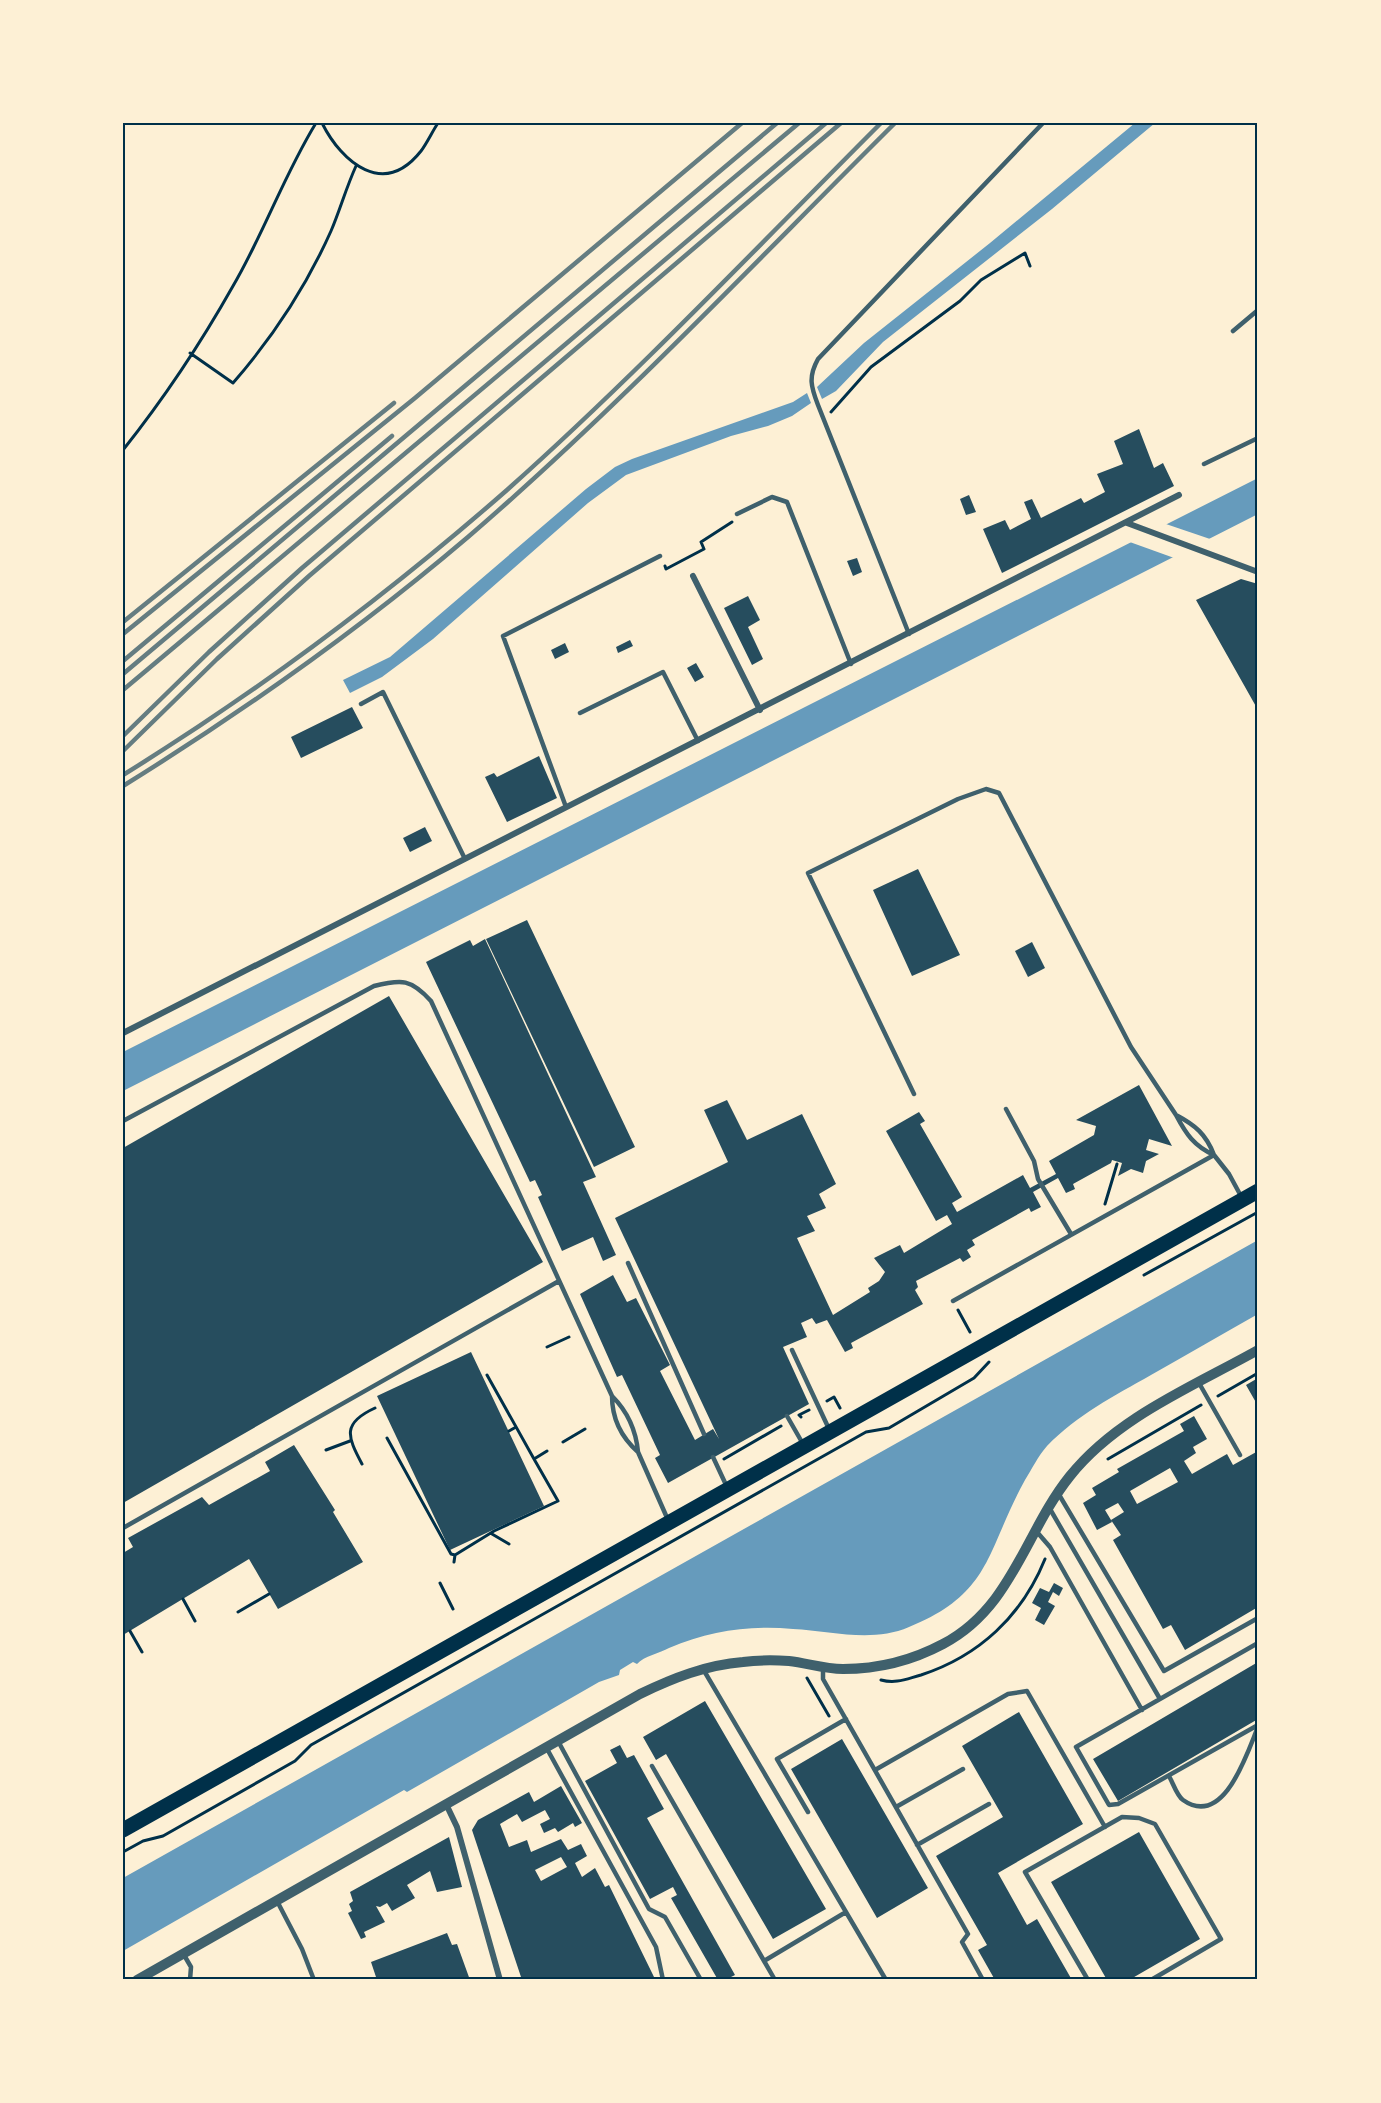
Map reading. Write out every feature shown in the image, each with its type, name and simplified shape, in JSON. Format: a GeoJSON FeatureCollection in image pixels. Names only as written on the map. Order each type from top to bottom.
{"type":"FeatureCollection","features":[{"type":"Feature","properties":{"kind":"main road"},"geometry":{"type":"LineString","coordinates":[[123,1830],[1258,1191]]}},
{"type":"Feature","properties":{"kind":"street"},"geometry":{"type":"LineString","coordinates":[[123,1033],[1179,495]]}},
{"type":"Feature","properties":{"kind":"street"},"geometry":{"type":"LineString","coordinates":[[1127,523],[1258,572]]}},
{"type":"Feature","properties":{"kind":"street"},"geometry":{"type":"LineString","coordinates":[[693,576],[760,710]]}},
{"type":"Feature","properties":{"kind":"street"},"geometry":{"type":"LineString","coordinates":[[137,1980],[640,1694],[677,1676],[743,1662],[789,1661],[823,1673],[899,1661],[945,1643],[984,1614],[1000,1596],[1048,1507],[1093,1450],[1115,1432],[1258,1350]]}},
{"type":"Feature","properties":{"kind":"street"},"geometry":{"type":"LineString","coordinates":[[446,1804],[457,1827],[500,1980]]}},
{"type":"Feature","properties":{"kind":"lane"},"geometry":{"type":"LineString","coordinates":[[909,634],[810,384],[811,372],[818,359],[1043,123]]}},
{"type":"Feature","properties":{"kind":"lane"},"geometry":{"type":"LineString","coordinates":[[1233,331],[1258,310]]}},
{"type":"Feature","properties":{"kind":"lane"},"geometry":{"type":"LineString","coordinates":[[1204,464],[1258,438]]}},
{"type":"Feature","properties":{"kind":"lane"},"geometry":{"type":"LineString","coordinates":[[737,514],[772,497],[787,502],[851,664]]}},
{"type":"Feature","properties":{"kind":"lane"},"geometry":{"type":"LineString","coordinates":[[566,807],[503,636],[660,556]]}},
{"type":"Feature","properties":{"kind":"lane"},"geometry":{"type":"LineString","coordinates":[[580,713],[663,672],[698,741]]}},
{"type":"Feature","properties":{"kind":"lane"},"geometry":{"type":"LineString","coordinates":[[361,704],[382,692],[465,859]]}},
{"type":"Feature","properties":{"kind":"lane"},"geometry":{"type":"LineString","coordinates":[[914,1094],[807,873],[958,800],[986,789],[999,793],[1131,1047],[1186,1134],[1199,1148],[1214,1155]]}},
{"type":"Feature","properties":{"kind":"lane"},"geometry":{"type":"LineString","coordinates":[[123,1121],[374,986],[398,980],[417,986],[431,1001],[612,1396],[624,1407],[637,1436],[638,1452],[669,1522]]}},
{"type":"Feature","properties":{"kind":"lane"},"geometry":{"type":"LineString","coordinates":[[1006,1109],[1034,1161],[1038,1179],[1071,1234]]}},
{"type":"Feature","properties":{"kind":"lane"},"geometry":{"type":"LineString","coordinates":[[1176,1115],[1195,1125],[1208,1140],[1214,1155],[1229,1174],[1243,1200]]}},
{"type":"Feature","properties":{"kind":"lane"},"geometry":{"type":"LineString","coordinates":[[953,1301],[1214,1155]]}},
{"type":"Feature","properties":{"kind":"lane"},"geometry":{"type":"LineString","coordinates":[[628,1263],[704,1434]]}},
{"type":"Feature","properties":{"kind":"lane"},"geometry":{"type":"LineString","coordinates":[[123,1528],[559,1281]]}},
{"type":"Feature","properties":{"kind":"lane"},"geometry":{"type":"LineString","coordinates":[[792,1350],[831,1431]]}},
{"type":"Feature","properties":{"kind":"lane"},"geometry":{"type":"LineString","coordinates":[[1199,1383],[1240,1455]]}},
{"type":"Feature","properties":{"kind":"lane"},"geometry":{"type":"LineString","coordinates":[[612,1396],[612,1413],[616,1422],[625,1440],[638,1452]]}},
{"type":"Feature","properties":{"kind":"lane"},"geometry":{"type":"LineString","coordinates":[[787,1416],[804,1447]]}},
{"type":"Feature","properties":{"kind":"lane"},"geometry":{"type":"LineString","coordinates":[[713,1457],[728,1489]]}},
{"type":"Feature","properties":{"kind":"lane"},"geometry":{"type":"LineString","coordinates":[[1058,1493],[1164,1671],[1258,1618]]}},
{"type":"Feature","properties":{"kind":"lane"},"geometry":{"type":"LineString","coordinates":[[1048,1507],[1160,1699]]}},
{"type":"Feature","properties":{"kind":"lane"},"geometry":{"type":"LineString","coordinates":[[1035,1530],[1050,1547],[1142,1710]]}},
{"type":"Feature","properties":{"kind":"lane"},"geometry":{"type":"LineString","coordinates":[[1258,1643],[1076,1747],[1109,1805],[1118,1804],[1258,1726]]}},
{"type":"Feature","properties":{"kind":"lane"},"geometry":{"type":"LineString","coordinates":[[703,1669],[886,1980]]}},
{"type":"Feature","properties":{"kind":"lane"},"geometry":{"type":"LineString","coordinates":[[823,1673],[846,1719],[968,1934],[962,1942],[983,1980]]}},
{"type":"Feature","properties":{"kind":"lane"},"geometry":{"type":"LineString","coordinates":[[875,1770],[1008,1694],[1027,1691],[1105,1827]]}},
{"type":"Feature","properties":{"kind":"lane"},"geometry":{"type":"LineString","coordinates":[[808,1812],[777,1759],[846,1719]]}},
{"type":"Feature","properties":{"kind":"lane"},"geometry":{"type":"LineString","coordinates":[[1169,1776],[1182,1799],[1200,1807],[1216,1803],[1239,1772],[1258,1726]]}},
{"type":"Feature","properties":{"kind":"lane"},"geometry":{"type":"LineString","coordinates":[[558,1741],[649,1909],[665,1917],[701,1980]]}},
{"type":"Feature","properties":{"kind":"lane"},"geometry":{"type":"LineString","coordinates":[[546,1747],[656,1947],[663,1980]]}},
{"type":"Feature","properties":{"kind":"lane"},"geometry":{"type":"LineString","coordinates":[[652,1766],[775,1980]]}},
{"type":"Feature","properties":{"kind":"lane"},"geometry":{"type":"LineString","coordinates":[[896,1807],[963,1769]]}},
{"type":"Feature","properties":{"kind":"lane"},"geometry":{"type":"LineString","coordinates":[[917,1845],[989,1804]]}},
{"type":"Feature","properties":{"kind":"lane"},"geometry":{"type":"LineString","coordinates":[[1088,1980],[1025,1872],[1122,1817],[1139,1818],[1155,1824],[1221,1939],[1151,1980]]}},
{"type":"Feature","properties":{"kind":"lane"},"geometry":{"type":"LineString","coordinates":[[277,1901],[302,1949],[314,1980]]}},
{"type":"Feature","properties":{"kind":"lane"},"geometry":{"type":"LineString","coordinates":[[764,1961],[846,1912]]}},
{"type":"Feature","properties":{"kind":"lane"},"geometry":{"type":"LineString","coordinates":[[183,1954],[191,1967],[190,1980]]}},
{"type":"Feature","properties":{"kind":"path"},"geometry":{"type":"LineString","coordinates":[[123,450],[144,424],[233,287],[300,149],[316,123]]}},
{"type":"Feature","properties":{"kind":"path"},"geometry":{"type":"LineString","coordinates":[[322,123],[333,146],[356,166],[380,176],[402,168],[420,152],[438,123]]}},
{"type":"Feature","properties":{"kind":"path"},"geometry":{"type":"LineString","coordinates":[[190,353],[233,383],[266,344],[299,294],[331,230],[342,196],[356,166]]}},
{"type":"Feature","properties":{"kind":"path"},"geometry":{"type":"LineString","coordinates":[[824,420],[871,368],[960,301],[981,280],[1025,253],[1030,266]]}},
{"type":"Feature","properties":{"kind":"path"},"geometry":{"type":"LineString","coordinates":[[660,556],[666,569],[704,549],[701,542],[730,526],[737,514]]}},
{"type":"Feature","properties":{"kind":"path"},"geometry":{"type":"LineString","coordinates":[[1101,1218],[1116,1164]]}},
{"type":"Feature","properties":{"kind":"path"},"geometry":{"type":"LineString","coordinates":[[1134,1281],[1258,1212]]}},
{"type":"Feature","properties":{"kind":"path"},"geometry":{"type":"LineString","coordinates":[[953,1301],[970,1332]]}},
{"type":"Feature","properties":{"kind":"path"},"geometry":{"type":"LineString","coordinates":[[548,1347],[569,1337]]}},
{"type":"Feature","properties":{"kind":"path"},"geometry":{"type":"LineString","coordinates":[[123,1852],[143,1841],[163,1836],[220,1804],[295,1761],[311,1745],[866,1432],[889,1428],[974,1378],[995,1359]]}},
{"type":"Feature","properties":{"kind":"path"},"geometry":{"type":"LineString","coordinates":[[1104,1462],[1258,1373]]}},
{"type":"Feature","properties":{"kind":"path"},"geometry":{"type":"LineString","coordinates":[[455,1555],[492,1533],[558,1501],[487,1375]]}},
{"type":"Feature","properties":{"kind":"path"},"geometry":{"type":"LineString","coordinates":[[818,1406],[834,1397],[842,1412]]}},
{"type":"Feature","properties":{"kind":"path"},"geometry":{"type":"LineString","coordinates":[[362,1464],[350,1441],[351,1428],[354,1421],[375,1408]]}},
{"type":"Feature","properties":{"kind":"path"},"geometry":{"type":"LineString","coordinates":[[801,1417],[799,1416],[809,1410]]}},
{"type":"Feature","properties":{"kind":"path"},"geometry":{"type":"LineString","coordinates":[[723,1460],[781,1426],[782,1428]]}},
{"type":"Feature","properties":{"kind":"path"},"geometry":{"type":"LineString","coordinates":[[509,1431],[516,1427]]}},
{"type":"Feature","properties":{"kind":"path"},"geometry":{"type":"LineString","coordinates":[[563,1442],[585,1429]]}},
{"type":"Feature","properties":{"kind":"path"},"geometry":{"type":"LineString","coordinates":[[387,1438],[451,1554],[455,1555]]}},
{"type":"Feature","properties":{"kind":"path"},"geometry":{"type":"LineString","coordinates":[[326,1450],[350,1441]]}},
{"type":"Feature","properties":{"kind":"path"},"geometry":{"type":"LineString","coordinates":[[534,1459],[547,1452]]}},
{"type":"Feature","properties":{"kind":"path"},"geometry":{"type":"LineString","coordinates":[[492,1533],[509,1544]]}},
{"type":"Feature","properties":{"kind":"path"},"geometry":{"type":"LineString","coordinates":[[876,1679],[893,1683],[945,1667],[991,1638],[1012,1617],[1040,1571],[1050,1547]]}},
{"type":"Feature","properties":{"kind":"path"},"geometry":{"type":"LineString","coordinates":[[454,1562],[455,1555]]}},
{"type":"Feature","properties":{"kind":"path"},"geometry":{"type":"LineString","coordinates":[[440,1583],[453,1609]]}},
{"type":"Feature","properties":{"kind":"path"},"geometry":{"type":"LineString","coordinates":[[238,1612],[269,1594]]}},
{"type":"Feature","properties":{"kind":"path"},"geometry":{"type":"LineString","coordinates":[[183,1599],[195,1622]]}},
{"type":"Feature","properties":{"kind":"path"},"geometry":{"type":"LineString","coordinates":[[130,1631],[142,1652]]}},
{"type":"Feature","properties":{"kind":"path"},"geometry":{"type":"LineString","coordinates":[[798,1674],[806,1676],[823,1673]]}},
{"type":"Feature","properties":{"kind":"path"},"geometry":{"type":"LineString","coordinates":[[806,1676],[830,1717]]}},
{"type":"Feature","properties":{"kind":"path"},"geometry":{"type":"LineString","coordinates":[[217,1798],[220,1804]]}},
{"type":"Feature","properties":{"kind":"water"},"geometry":{"type":"Polygon","coordinates":[[[1135,123],[1155,123],[1052,209],[883,342],[836,391],[822,399],[817,387],[864,343],[1135,123]]]}},
{"type":"Feature","properties":{"kind":"water"},"geometry":{"type":"Polygon","coordinates":[[[807,393],[811,403],[792,416],[626,475],[588,503],[433,639],[382,677],[350,693],[343,680],[390,657],[586,489],[615,467],[793,402],[807,393]]]}},
{"type":"Feature","properties":{"kind":"water"},"geometry":{"type":"Polygon","coordinates":[[[1258,478],[1258,514],[123,1091],[123,1052],[1258,478]]]}},
{"type":"Feature","properties":{"kind":"water"},"geometry":{"type":"Polygon","coordinates":[[[1258,1240],[1258,1314],[1083,1415],[1059,1435],[1044,1450],[1025,1480],[984,1567],[957,1600],[937,1614],[895,1632],[881,1634],[851,1635],[777,1628],[715,1633],[684,1642],[637,1664],[633,1662],[620,1670],[619,1675],[599,1682],[407,1792],[404,1790],[123,1951],[123,1878],[1258,1240]]]}},
{"type":"Feature","properties":{"kind":"pier"},"geometry":{"type":"Polygon","coordinates":[[[1163,523],[1213,540],[1177,559],[1127,541],[1163,523]]]}},
{"type":"Feature","properties":{"kind":"building"},"geometry":{"type":"Polygon","coordinates":[[[1139,429],[1154,468],[1163,463],[1174,486],[1002,573],[983,529],[1005,520],[1010,530],[1031,519],[1024,502],[1032,499],[1041,518],[1081,498],[1084,503],[1105,492],[1097,474],[1123,464],[1114,441],[1139,429]]]}},
{"type":"Feature","properties":{"kind":"building"},"geometry":{"type":"Polygon","coordinates":[[[969,495],[976,512],[966,515],[960,499],[969,495]]]}},
{"type":"Feature","properties":{"kind":"building"},"geometry":{"type":"Polygon","coordinates":[[[857,558],[862,572],[853,576],[847,561],[857,558]]]}},
{"type":"Feature","properties":{"kind":"building"},"geometry":{"type":"Polygon","coordinates":[[[1241,579],[1258,584],[1258,710],[1196,600],[1241,579]]]}},
{"type":"Feature","properties":{"kind":"building"},"geometry":{"type":"Polygon","coordinates":[[[748,596],[760,620],[748,627],[763,659],[752,665],[724,608],[748,596]]]}},
{"type":"Feature","properties":{"kind":"building"},"geometry":{"type":"Polygon","coordinates":[[[630,640],[633,646],[618,653],[616,647],[630,640]]]}},
{"type":"Feature","properties":{"kind":"building"},"geometry":{"type":"Polygon","coordinates":[[[565,643],[569,652],[555,659],[551,650],[565,643]]]}},
{"type":"Feature","properties":{"kind":"building"},"geometry":{"type":"Polygon","coordinates":[[[696,663],[704,677],[695,682],[687,668],[696,663]]]}},
{"type":"Feature","properties":{"kind":"building"},"geometry":{"type":"Polygon","coordinates":[[[352,707],[363,728],[301,758],[291,737],[352,707]]]}},
{"type":"Feature","properties":{"kind":"building"},"geometry":{"type":"Polygon","coordinates":[[[539,756],[557,798],[507,822],[485,777],[494,773],[497,777],[539,756]]]}},
{"type":"Feature","properties":{"kind":"building"},"geometry":{"type":"Polygon","coordinates":[[[425,827],[432,841],[410,852],[403,838],[425,827]]]}},
{"type":"Feature","properties":{"kind":"building"},"geometry":{"type":"Polygon","coordinates":[[[918,869],[960,955],[912,976],[873,890],[918,869]]]}},
{"type":"Feature","properties":{"kind":"building"},"geometry":{"type":"Polygon","coordinates":[[[527,920],[635,1147],[594,1167],[486,939],[527,920]]]}},
{"type":"Feature","properties":{"kind":"building"},"geometry":{"type":"Polygon","coordinates":[[[485,939],[596,1177],[583,1182],[616,1255],[603,1261],[593,1237],[562,1251],[538,1197],[542,1195],[535,1180],[530,1182],[426,962],[470,940],[473,946],[485,939]]]}},
{"type":"Feature","properties":{"kind":"building"},"geometry":{"type":"Polygon","coordinates":[[[1032,942],[1045,968],[1028,977],[1015,951],[1032,942]]]}},
{"type":"Feature","properties":{"kind":"building"},"geometry":{"type":"Polygon","coordinates":[[[389,996],[543,1262],[123,1503],[123,1148],[389,996]]]}},
{"type":"Feature","properties":{"kind":"building"},"geometry":{"type":"Polygon","coordinates":[[[1139,1085],[1172,1146],[1149,1139],[1146,1150],[1159,1154],[1146,1161],[1143,1173],[1131,1169],[1118,1176],[1122,1163],[1112,1160],[1111,1163],[1073,1184],[1075,1189],[1066,1193],[1058,1178],[1033,1192],[1041,1207],[1031,1212],[1029,1208],[972,1240],[975,1245],[967,1250],[971,1257],[963,1262],[960,1258],[916,1281],[918,1287],[915,1290],[923,1304],[851,1343],[853,1348],[845,1352],[827,1320],[816,1324],[812,1318],[801,1323],[807,1337],[783,1347],[809,1404],[668,1483],[655,1458],[660,1455],[622,1375],[617,1377],[580,1294],[613,1275],[627,1302],[636,1298],[670,1365],[660,1371],[695,1440],[713,1429],[719,1439],[615,1218],[728,1162],[704,1110],[727,1100],[747,1140],[802,1114],[836,1184],[819,1194],[826,1208],[807,1216],[815,1231],[797,1238],[833,1315],[870,1292],[868,1288],[879,1281],[885,1272],[874,1258],[900,1245],[904,1253],[952,1224],[947,1215],[936,1221],[886,1131],[919,1112],[925,1121],[920,1124],[962,1197],[952,1203],[957,1212],[1023,1175],[1030,1188],[1056,1174],[1049,1161],[1094,1135],[1096,1126],[1076,1120],[1139,1085]]]}},
{"type":"Feature","properties":{"kind":"building"},"geometry":{"type":"Polygon","coordinates":[[[471,1352],[544,1506],[450,1550],[377,1396],[471,1352]]]}},
{"type":"Feature","properties":{"kind":"building"},"geometry":{"type":"Polygon","coordinates":[[[1258,1378],[1258,1406],[1246,1385],[1258,1378]]]}},
{"type":"Feature","properties":{"kind":"building"},"geometry":{"type":"Polygon","coordinates":[[[1194,1416],[1207,1439],[1193,1447],[1196,1453],[1184,1461],[1192,1474],[1227,1454],[1233,1465],[1258,1451],[1258,1607],[1185,1650],[1171,1625],[1163,1629],[1113,1540],[1121,1535],[1111,1520],[1112,1522],[1097,1530],[1083,1503],[1096,1495],[1092,1488],[1119,1472],[1117,1469],[1184,1431],[1180,1424],[1194,1416]],[[1170,1468],[1130,1491],[1137,1504],[1178,1482],[1170,1468]],[[1118,1503],[1105,1510],[1111,1520],[1124,1512],[1118,1503]]]}},
{"type":"Feature","properties":{"kind":"building"},"geometry":{"type":"Polygon","coordinates":[[[294,1445],[335,1510],[333,1512],[363,1562],[278,1609],[249,1559],[123,1635],[123,1553],[133,1547],[128,1538],[202,1497],[209,1505],[270,1471],[265,1462],[294,1445]]]}},
{"type":"Feature","properties":{"kind":"building"},"geometry":{"type":"Polygon","coordinates":[[[1054,1583],[1063,1588],[1059,1596],[1053,1592],[1048,1602],[1055,1606],[1044,1625],[1035,1620],[1041,1608],[1032,1603],[1040,1588],[1049,1592],[1054,1583]]]}},
{"type":"Feature","properties":{"kind":"building"},"geometry":{"type":"Polygon","coordinates":[[[1258,1662],[1258,1719],[1118,1801],[1093,1759],[1258,1662]]]}},
{"type":"Feature","properties":{"kind":"building"},"geometry":{"type":"Polygon","coordinates":[[[705,1701],[826,1909],[773,1939],[666,1754],[656,1760],[643,1737],[705,1701]]]}},
{"type":"Feature","properties":{"kind":"building"},"geometry":{"type":"Polygon","coordinates":[[[1019,1712],[1083,1824],[998,1873],[1027,1925],[1037,1919],[1072,1980],[995,1980],[978,1950],[987,1945],[936,1856],[1003,1817],[962,1746],[1019,1712]]]}},
{"type":"Feature","properties":{"kind":"building"},"geometry":{"type":"Polygon","coordinates":[[[842,1739],[928,1888],[877,1918],[791,1769],[842,1739]]]}},
{"type":"Feature","properties":{"kind":"building"},"geometry":{"type":"Polygon","coordinates":[[[620,1745],[627,1758],[634,1755],[664,1809],[647,1818],[735,1975],[725,1980],[718,1980],[671,1898],[677,1895],[673,1887],[650,1899],[585,1781],[617,1763],[610,1750],[620,1745]]]}},
{"type":"Feature","properties":{"kind":"building"},"geometry":{"type":"Polygon","coordinates":[[[561,1786],[582,1823],[575,1827],[573,1823],[558,1832],[555,1828],[544,1833],[540,1824],[550,1819],[545,1810],[522,1822],[517,1814],[500,1824],[509,1847],[527,1840],[531,1852],[561,1839],[568,1850],[581,1844],[587,1856],[575,1863],[582,1877],[595,1868],[605,1887],[609,1885],[654,1977],[645,1980],[522,1980],[472,1830],[478,1820],[529,1792],[534,1802],[561,1786]],[[561,1857],[535,1870],[541,1881],[567,1867],[561,1857]]]}},
{"type":"Feature","properties":{"kind":"building"},"geometry":{"type":"Polygon","coordinates":[[[1139,1832],[1200,1939],[1129,1980],[1107,1980],[1051,1882],[1139,1832]]]}},
{"type":"Feature","properties":{"kind":"building"},"geometry":{"type":"Polygon","coordinates":[[[449,1837],[462,1887],[437,1892],[430,1871],[407,1885],[415,1898],[392,1911],[387,1903],[380,1907],[376,1906],[385,1922],[364,1932],[366,1937],[361,1939],[348,1913],[352,1911],[349,1904],[353,1901],[350,1892],[449,1837]]]}},
{"type":"Feature","properties":{"kind":"building"},"geometry":{"type":"Polygon","coordinates":[[[447,1933],[452,1945],[457,1944],[470,1980],[377,1980],[371,1962],[447,1933]]]}},
{"type":"Feature","properties":{"kind":"railway"},"geometry":{"type":"LineString","coordinates":[[123,634],[415,398],[742,123]]}},
{"type":"Feature","properties":{"kind":"railway"},"geometry":{"type":"LineString","coordinates":[[123,674],[777,123]]}},
{"type":"Feature","properties":{"kind":"railway"},"geometry":{"type":"LineString","coordinates":[[123,690],[799,123]]}},
{"type":"Feature","properties":{"kind":"railway"},"geometry":{"type":"LineString","coordinates":[[123,736],[209,652],[302,568],[826,123]]}},
{"type":"Feature","properties":{"kind":"railway"},"geometry":{"type":"LineString","coordinates":[[123,751],[217,659],[309,576],[841,123]]}},
{"type":"Feature","properties":{"kind":"railway"},"geometry":{"type":"LineString","coordinates":[[123,775],[273,676],[369,604],[462,529],[603,401],[881,123]]}},
{"type":"Feature","properties":{"kind":"railway"},"geometry":{"type":"LineString","coordinates":[[123,786],[257,699],[300,668],[386,604],[468,537],[524,488],[632,386],[895,123]]}},
{"type":"Feature","properties":{"kind":"railway"},"geometry":{"type":"LineString","coordinates":[[123,622],[394,403]]}},
{"type":"Feature","properties":{"kind":"railway"},"geometry":{"type":"LineString","coordinates":[[123,661],[392,436]]}}]}
